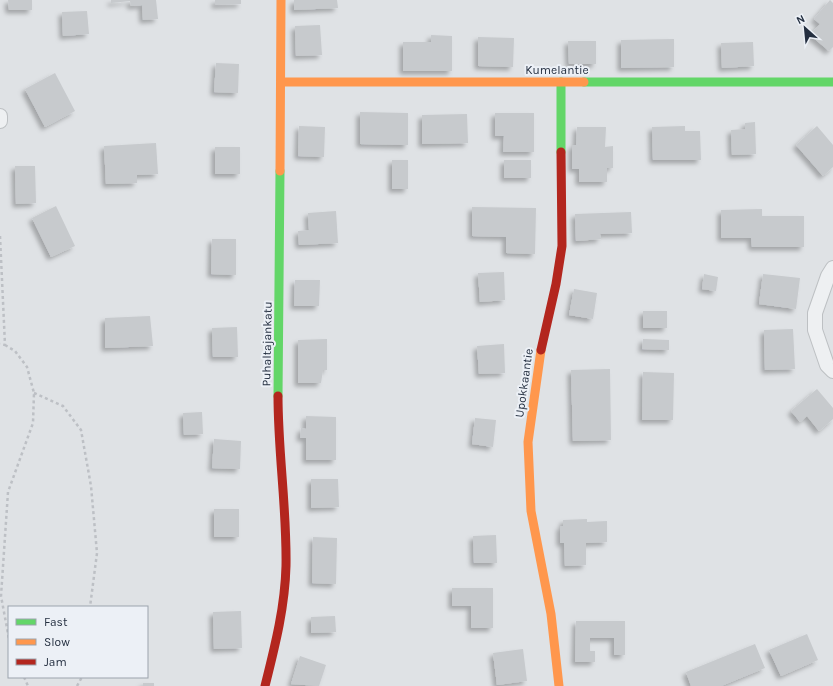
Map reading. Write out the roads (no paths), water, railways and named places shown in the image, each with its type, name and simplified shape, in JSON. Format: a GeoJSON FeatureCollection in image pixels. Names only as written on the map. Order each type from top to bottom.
{"type":"FeatureCollection","features":[{"type":"Feature","properties":{"kind":"street","name":"Puhaltajankatu"},"geometry":{"type":"LineString","coordinates":[[265,686],[282,615],[286,567],[285,514],[278,424],[281,0]]}},
{"type":"Feature","properties":{"kind":"street","name":"Kumelantie"},"geometry":{"type":"LineString","coordinates":[[281,82],[833,82]]}},
{"type":"Feature","properties":{"kind":"street","name":"Upokkaantie"},"geometry":{"type":"LineString","coordinates":[[559,686],[551,614],[531,511],[528,442],[543,337],[556,284],[562,246],[561,82]]}},
{"type":"Feature","properties":{"kind":"street"},"geometry":{"type":"LineString","coordinates":[[0,116],[0,121]]}},
{"type":"Feature","properties":{"kind":"street"},"geometry":{"type":"LineString","coordinates":[[833,268],[815,313],[815,330],[827,364],[833,371]]}}]}
